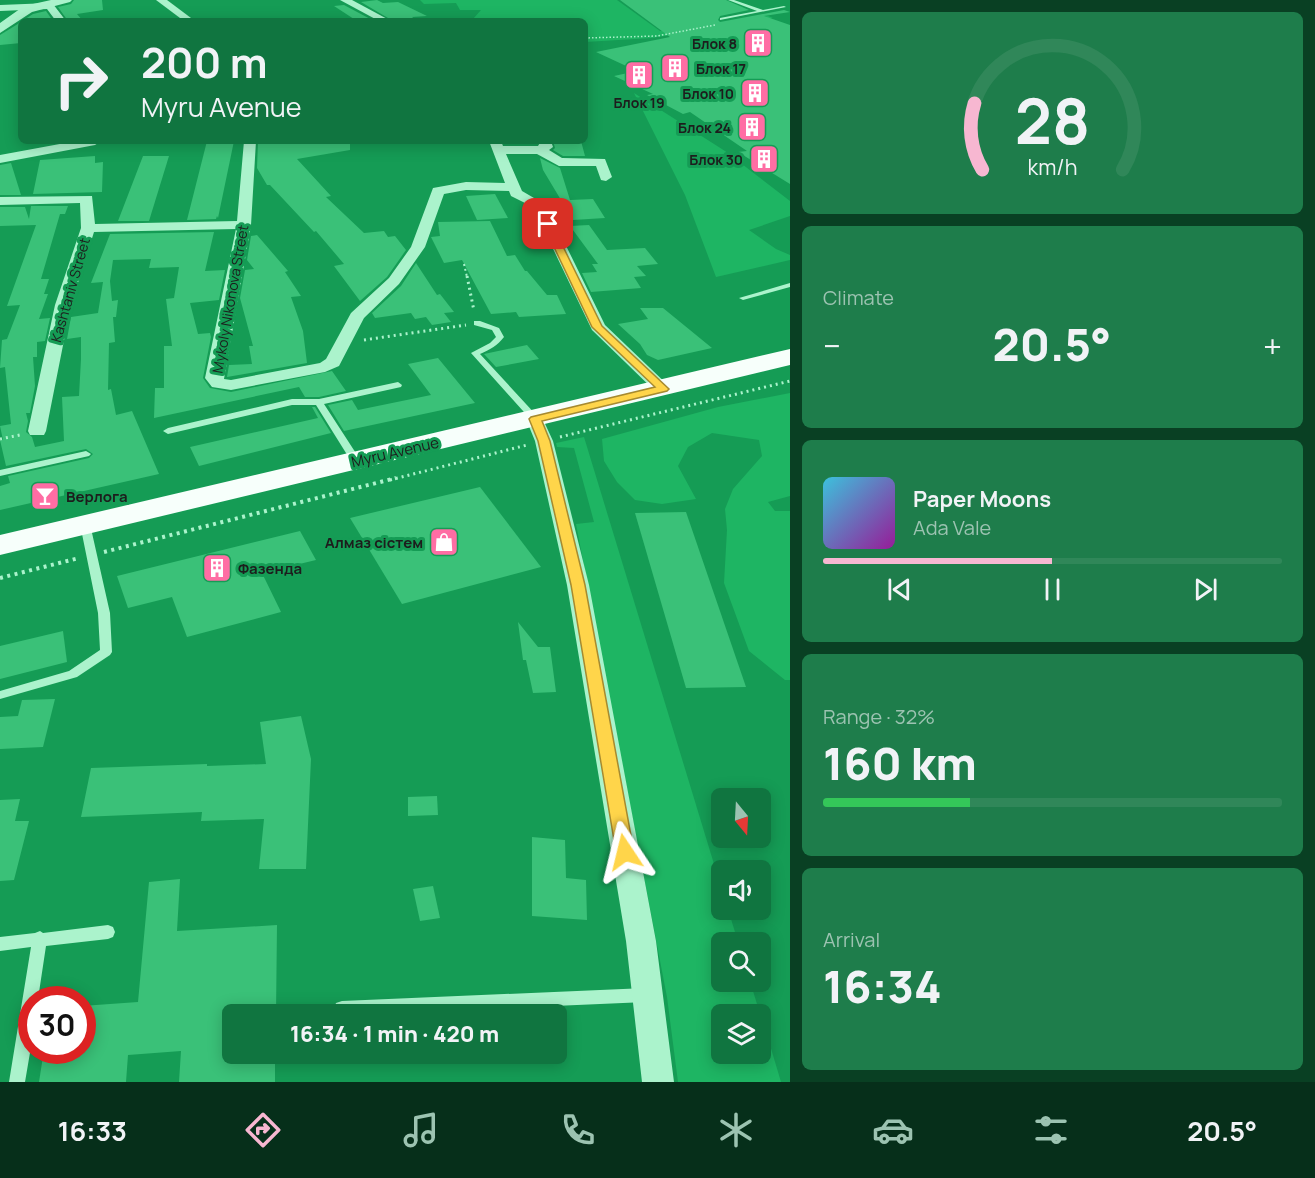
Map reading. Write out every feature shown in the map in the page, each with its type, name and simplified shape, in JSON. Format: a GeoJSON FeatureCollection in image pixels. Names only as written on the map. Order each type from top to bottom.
{"type":"FeatureCollection","features":[{"type":"Feature","properties":{"kind":"main road","name":"Myru Avenue"},"geometry":{"type":"LineString","coordinates":[[0,545],[357,461],[539,430],[663,389],[790,357]]}},
{"type":"Feature","properties":{"kind":"street"},"geometry":{"type":"LineString","coordinates":[[0,8],[42,5],[66,0]]}},
{"type":"Feature","properties":{"kind":"street"},"geometry":{"type":"LineString","coordinates":[[160,0],[186,18]]}},
{"type":"Feature","properties":{"kind":"street"},"geometry":{"type":"LineString","coordinates":[[345,0],[380,18]]}},
{"type":"Feature","properties":{"kind":"street"},"geometry":{"type":"LineString","coordinates":[[0,29],[23,12],[42,5],[50,6],[59,18]]}},
{"type":"Feature","properties":{"kind":"street"},"geometry":{"type":"LineString","coordinates":[[0,159],[79,144]]}},
{"type":"Feature","properties":{"kind":"street","name":"Mykoly Nikonova Street"},"geometry":{"type":"LineString","coordinates":[[250,144],[244,225],[214,378],[218,383],[231,385],[324,367],[333,362],[357,316],[394,281],[418,246],[438,191],[466,186],[513,187]]}},
{"type":"Feature","properties":{"kind":"street"},"geometry":{"type":"LineString","coordinates":[[606,177],[601,162],[559,162],[543,145],[497,146],[516,193],[539,205],[598,327],[663,389]]}},
{"type":"Feature","properties":{"kind":"street","name":"Kashtaniv Street"},"geometry":{"type":"LineString","coordinates":[[0,201],[87,199],[88,228],[63,305],[37,431]]}},
{"type":"Feature","properties":{"kind":"street"},"geometry":{"type":"LineString","coordinates":[[88,228],[244,225]]}},
{"type":"Feature","properties":{"kind":"street"},"geometry":{"type":"LineString","coordinates":[[539,430],[578,585],[641,941],[658,1082]]}},
{"type":"Feature","properties":{"kind":"lane"},"geometry":{"type":"LineString","coordinates":[[730,0],[763,11]]}},
{"type":"Feature","properties":{"kind":"lane"},"geometry":{"type":"LineString","coordinates":[[722,22],[784,7]]}},
{"type":"Feature","properties":{"kind":"lane"},"geometry":{"type":"LineString","coordinates":[[742,298],[790,285]]}},
{"type":"Feature","properties":{"kind":"lane"},"geometry":{"type":"LineString","coordinates":[[477,323],[495,328],[500,337],[493,345],[475,353],[539,430]]}},
{"type":"Feature","properties":{"kind":"lane"},"geometry":{"type":"LineString","coordinates":[[168,430],[292,402],[319,402],[398,385]]}},
{"type":"Feature","properties":{"kind":"lane"},"geometry":{"type":"LineString","coordinates":[[319,402],[357,461]]}},
{"type":"Feature","properties":{"kind":"lane"},"geometry":{"type":"LineString","coordinates":[[0,473],[86,454]]}},
{"type":"Feature","properties":{"kind":"lane"},"geometry":{"type":"LineString","coordinates":[[0,695],[73,674],[106,652],[104,613],[85,524]]}},
{"type":"Feature","properties":{"kind":"lane"},"geometry":{"type":"LineString","coordinates":[[0,944],[108,932]]}},
{"type":"Feature","properties":{"kind":"lane"},"geometry":{"type":"LineString","coordinates":[[17,1082],[40,939]]}},
{"type":"Feature","properties":{"kind":"lane"},"geometry":{"type":"LineString","coordinates":[[436,1004],[646,995]]}},
{"type":"Feature","properties":{"kind":"path"},"geometry":{"type":"LineString","coordinates":[[588,38],[657,36],[722,22]]}},
{"type":"Feature","properties":{"kind":"path"},"geometry":{"type":"LineString","coordinates":[[342,344],[477,323],[464,264]]}},
{"type":"Feature","properties":{"kind":"path"},"geometry":{"type":"LineString","coordinates":[[0,578],[92,555],[539,430],[790,381]]}},
{"type":"Feature","properties":{"kind":"green space"},"geometry":{"type":"Polygon","coordinates":[[[420,0],[617,0],[660,31],[768,16],[773,18],[652,38],[588,42],[588,18],[474,18],[481,10],[460,10],[456,3],[424,4],[420,0]]]}},
{"type":"Feature","properties":{"kind":"green space"},"geometry":{"type":"Polygon","coordinates":[[[634,93],[725,151],[790,201],[790,216],[749,230],[776,249],[790,255],[790,260],[716,277],[685,195],[634,93]]]}},
{"type":"Feature","properties":{"kind":"green space"},"geometry":{"type":"Polygon","coordinates":[[[790,393],[790,496],[768,502],[775,511],[790,511],[790,680],[785,680],[749,651],[724,583],[727,530],[725,509],[733,489],[762,456],[759,440],[712,433],[688,447],[678,466],[696,499],[662,504],[635,500],[617,482],[604,461],[602,439],[718,407],[790,393]]]}},
{"type":"Feature","properties":{"kind":"green space"},"geometry":{"type":"Polygon","coordinates":[[[584,437],[713,860],[711,920],[731,920],[735,932],[711,932],[711,992],[753,992],[757,1004],[711,1004],[711,1064],[771,1064],[771,1048],[781,1082],[678,1082],[667,997],[576,524],[594,522],[574,448],[557,447],[556,443],[584,437]]]}},
{"type":"Feature","properties":{"kind":"building"},"geometry":{"type":"Polygon","coordinates":[[[74,0],[102,0],[103,10],[77,14],[80,18],[66,18],[58,7],[71,4],[74,0]]]}},
{"type":"Feature","properties":{"kind":"building"},"geometry":{"type":"Polygon","coordinates":[[[377,0],[383,3],[398,2],[427,16],[388,18],[361,2],[377,0]]]}},
{"type":"Feature","properties":{"kind":"building"},"geometry":{"type":"Polygon","coordinates":[[[620,0],[726,0],[749,10],[720,16],[718,20],[720,22],[784,10],[790,12],[764,16],[790,25],[790,184],[738,152],[747,151],[690,112],[683,114],[647,95],[653,94],[614,76],[637,71],[596,52],[670,37],[620,0]]]}},
{"type":"Feature","properties":{"kind":"building"},"geometry":{"type":"Polygon","coordinates":[[[344,5],[368,18],[352,18],[334,6],[344,5]]]}},
{"type":"Feature","properties":{"kind":"building"},"geometry":{"type":"Polygon","coordinates":[[[46,11],[51,18],[27,18],[46,11]]]}},
{"type":"Feature","properties":{"kind":"building"},"geometry":{"type":"Polygon","coordinates":[[[18,24],[18,43],[0,45],[0,35],[18,24]]]}},
{"type":"Feature","properties":{"kind":"building"},"geometry":{"type":"Polygon","coordinates":[[[206,144],[233,144],[218,218],[217,216],[216,219],[187,220],[206,144]]]}},
{"type":"Feature","properties":{"kind":"building"},"geometry":{"type":"Polygon","coordinates":[[[258,144],[350,144],[350,150],[297,159],[331,196],[326,197],[364,233],[384,231],[388,237],[395,236],[406,250],[387,277],[360,301],[334,266],[344,264],[316,231],[314,232],[270,185],[267,185],[257,168],[258,144]]]}},
{"type":"Feature","properties":{"kind":"building"},"geometry":{"type":"Polygon","coordinates":[[[554,144],[582,144],[585,156],[563,156],[553,150],[554,144]]]}},
{"type":"Feature","properties":{"kind":"building"},"geometry":{"type":"Polygon","coordinates":[[[95,156],[95,163],[103,162],[102,192],[33,194],[40,160],[95,156]]]}},
{"type":"Feature","properties":{"kind":"building"},"geometry":{"type":"Polygon","coordinates":[[[143,156],[169,156],[149,221],[118,221],[143,156]]]}},
{"type":"Feature","properties":{"kind":"building"},"geometry":{"type":"Polygon","coordinates":[[[540,158],[560,168],[570,200],[593,199],[605,218],[573,220],[543,170],[540,158]]]}},
{"type":"Feature","properties":{"kind":"building"},"geometry":{"type":"Polygon","coordinates":[[[11,163],[21,195],[0,195],[0,165],[11,163]]]}},
{"type":"Feature","properties":{"kind":"building"},"geometry":{"type":"Polygon","coordinates":[[[495,194],[508,218],[477,220],[466,196],[495,194]]]}},
{"type":"Feature","properties":{"kind":"building"},"geometry":{"type":"Polygon","coordinates":[[[31,206],[68,206],[65,214],[60,214],[41,279],[49,279],[44,294],[48,294],[39,319],[50,318],[45,341],[37,342],[37,357],[33,357],[35,386],[30,413],[26,413],[28,421],[26,432],[32,437],[35,447],[64,441],[62,397],[79,396],[81,337],[67,339],[71,317],[98,313],[103,282],[91,283],[110,234],[214,232],[205,271],[225,270],[219,300],[190,303],[198,334],[210,333],[211,337],[203,378],[210,388],[231,392],[332,371],[346,391],[319,397],[305,397],[299,387],[154,418],[155,388],[164,388],[164,346],[172,346],[166,299],[174,298],[179,267],[149,268],[151,259],[113,260],[110,281],[112,301],[118,300],[116,317],[113,317],[115,342],[109,343],[108,390],[111,389],[116,415],[132,411],[159,474],[0,510],[0,486],[10,483],[8,476],[89,458],[93,454],[86,449],[6,466],[0,440],[3,440],[0,426],[11,424],[5,367],[0,368],[2,340],[7,339],[20,305],[7,306],[36,225],[0,226],[0,207],[25,207],[29,219],[31,206]]]}},
{"type":"Feature","properties":{"kind":"building"},"geometry":{"type":"Polygon","coordinates":[[[490,221],[507,256],[515,255],[525,271],[547,295],[557,295],[566,314],[519,317],[516,312],[491,314],[462,260],[444,263],[431,237],[440,236],[438,222],[490,221]]]}},
{"type":"Feature","properties":{"kind":"building"},"geometry":{"type":"Polygon","coordinates":[[[589,225],[607,250],[645,248],[658,264],[637,266],[646,276],[634,277],[641,288],[591,292],[582,273],[597,272],[592,264],[598,264],[570,226],[589,225]]]}},
{"type":"Feature","properties":{"kind":"building"},"geometry":{"type":"Polygon","coordinates":[[[257,235],[288,271],[285,272],[301,296],[291,297],[303,331],[307,363],[227,377],[229,365],[252,364],[249,346],[253,346],[240,298],[245,270],[254,269],[247,260],[251,236],[257,235]]]}},
{"type":"Feature","properties":{"kind":"building"},"geometry":{"type":"Polygon","coordinates":[[[416,263],[437,295],[440,294],[454,312],[444,313],[451,322],[432,325],[426,317],[415,319],[411,313],[375,318],[372,313],[401,286],[416,263]]]}},
{"type":"Feature","properties":{"kind":"building"},"geometry":{"type":"Polygon","coordinates":[[[640,308],[663,308],[712,348],[658,360],[647,355],[640,344],[618,324],[648,319],[640,308]]]}},
{"type":"Feature","properties":{"kind":"building"},"geometry":{"type":"Polygon","coordinates":[[[527,345],[539,359],[496,367],[484,354],[527,345]]]}},
{"type":"Feature","properties":{"kind":"building"},"geometry":{"type":"Polygon","coordinates":[[[438,358],[475,403],[344,431],[328,405],[352,400],[358,410],[431,395],[408,364],[438,358]]]}},
{"type":"Feature","properties":{"kind":"building"},"geometry":{"type":"Polygon","coordinates":[[[312,407],[315,407],[331,433],[199,466],[190,447],[318,418],[312,407]]]}},
{"type":"Feature","properties":{"kind":"building","name":"Алмаз сістем"},"geometry":{"type":"Polygon","coordinates":[[[480,487],[541,567],[402,604],[350,518],[480,487]]]}},
{"type":"Feature","properties":{"kind":"building"},"geometry":{"type":"Polygon","coordinates":[[[686,512],[746,687],[686,688],[635,513],[686,512]]]}},
{"type":"Feature","properties":{"kind":"building","name":"Фазенда"},"geometry":{"type":"Polygon","coordinates":[[[300,531],[316,560],[262,573],[281,612],[187,637],[172,597],[128,608],[117,576],[300,531]]]}},
{"type":"Feature","properties":{"kind":"building"},"geometry":{"type":"Polygon","coordinates":[[[518,622],[538,647],[550,647],[556,692],[533,693],[526,660],[523,660],[518,622]]]}},
{"type":"Feature","properties":{"kind":"building"},"geometry":{"type":"Polygon","coordinates":[[[63,631],[67,662],[0,679],[0,646],[63,631]]]}},
{"type":"Feature","properties":{"kind":"building"},"geometry":{"type":"Polygon","coordinates":[[[55,699],[43,747],[0,749],[0,717],[18,716],[22,700],[55,699]]]}},
{"type":"Feature","properties":{"kind":"building"},"geometry":{"type":"Polygon","coordinates":[[[301,716],[311,759],[306,869],[259,869],[264,819],[201,821],[202,812],[81,817],[91,768],[266,764],[260,722],[301,716]]]}},
{"type":"Feature","properties":{"kind":"building"},"geometry":{"type":"Polygon","coordinates":[[[437,796],[438,815],[408,816],[408,797],[437,796]]]}},
{"type":"Feature","properties":{"kind":"building"},"geometry":{"type":"Polygon","coordinates":[[[20,799],[15,821],[29,821],[14,880],[0,881],[0,800],[20,799]]]}},
{"type":"Feature","properties":{"kind":"building"},"geometry":{"type":"Polygon","coordinates":[[[532,837],[565,840],[566,878],[586,880],[587,920],[532,916],[532,837]]]}},
{"type":"Feature","properties":{"kind":"building"},"geometry":{"type":"Polygon","coordinates":[[[180,879],[177,931],[277,925],[276,1004],[222,1004],[222,1064],[275,1064],[275,1082],[179,1082],[181,1051],[128,1055],[126,1082],[39,1082],[42,1064],[96,1064],[96,1005],[138,1002],[149,882],[180,879]]]}},
{"type":"Feature","properties":{"kind":"building"},"geometry":{"type":"Polygon","coordinates":[[[433,886],[440,918],[420,921],[413,889],[433,886]]]}},
{"type":"Feature","properties":{"kind":"place","name":"Блок 8"},"geometry":{"type":"Point","coordinates":[758,43]}},
{"type":"Feature","properties":{"kind":"place","name":"Блок 17"},"geometry":{"type":"Point","coordinates":[675,68]}},
{"type":"Feature","properties":{"kind":"place","name":"Блок 19"},"geometry":{"type":"Point","coordinates":[639,75]}},
{"type":"Feature","properties":{"kind":"place","name":"Блок 10"},"geometry":{"type":"Point","coordinates":[755,93]}},
{"type":"Feature","properties":{"kind":"place","name":"Блок 24"},"geometry":{"type":"Point","coordinates":[752,127]}},
{"type":"Feature","properties":{"kind":"place","name":"Блок 30"},"geometry":{"type":"Point","coordinates":[764,159]}},
{"type":"Feature","properties":{"kind":"place","name":"Beрлога"},"geometry":{"type":"Point","coordinates":[45,496]}},
{"type":"Feature","properties":{"kind":"place","name":"Алмаз сістем"},"geometry":{"type":"Point","coordinates":[444,542]}},
{"type":"Feature","properties":{"kind":"place","name":"Фазенда"},"geometry":{"type":"Point","coordinates":[217,568]}},
{"type":"Feature","properties":{"kind":"route"},"geometry":{"type":"LineString","coordinates":[[548,224],[598,327],[663,389],[535,419],[544,441],[578,585],[625,852]]}}]}
